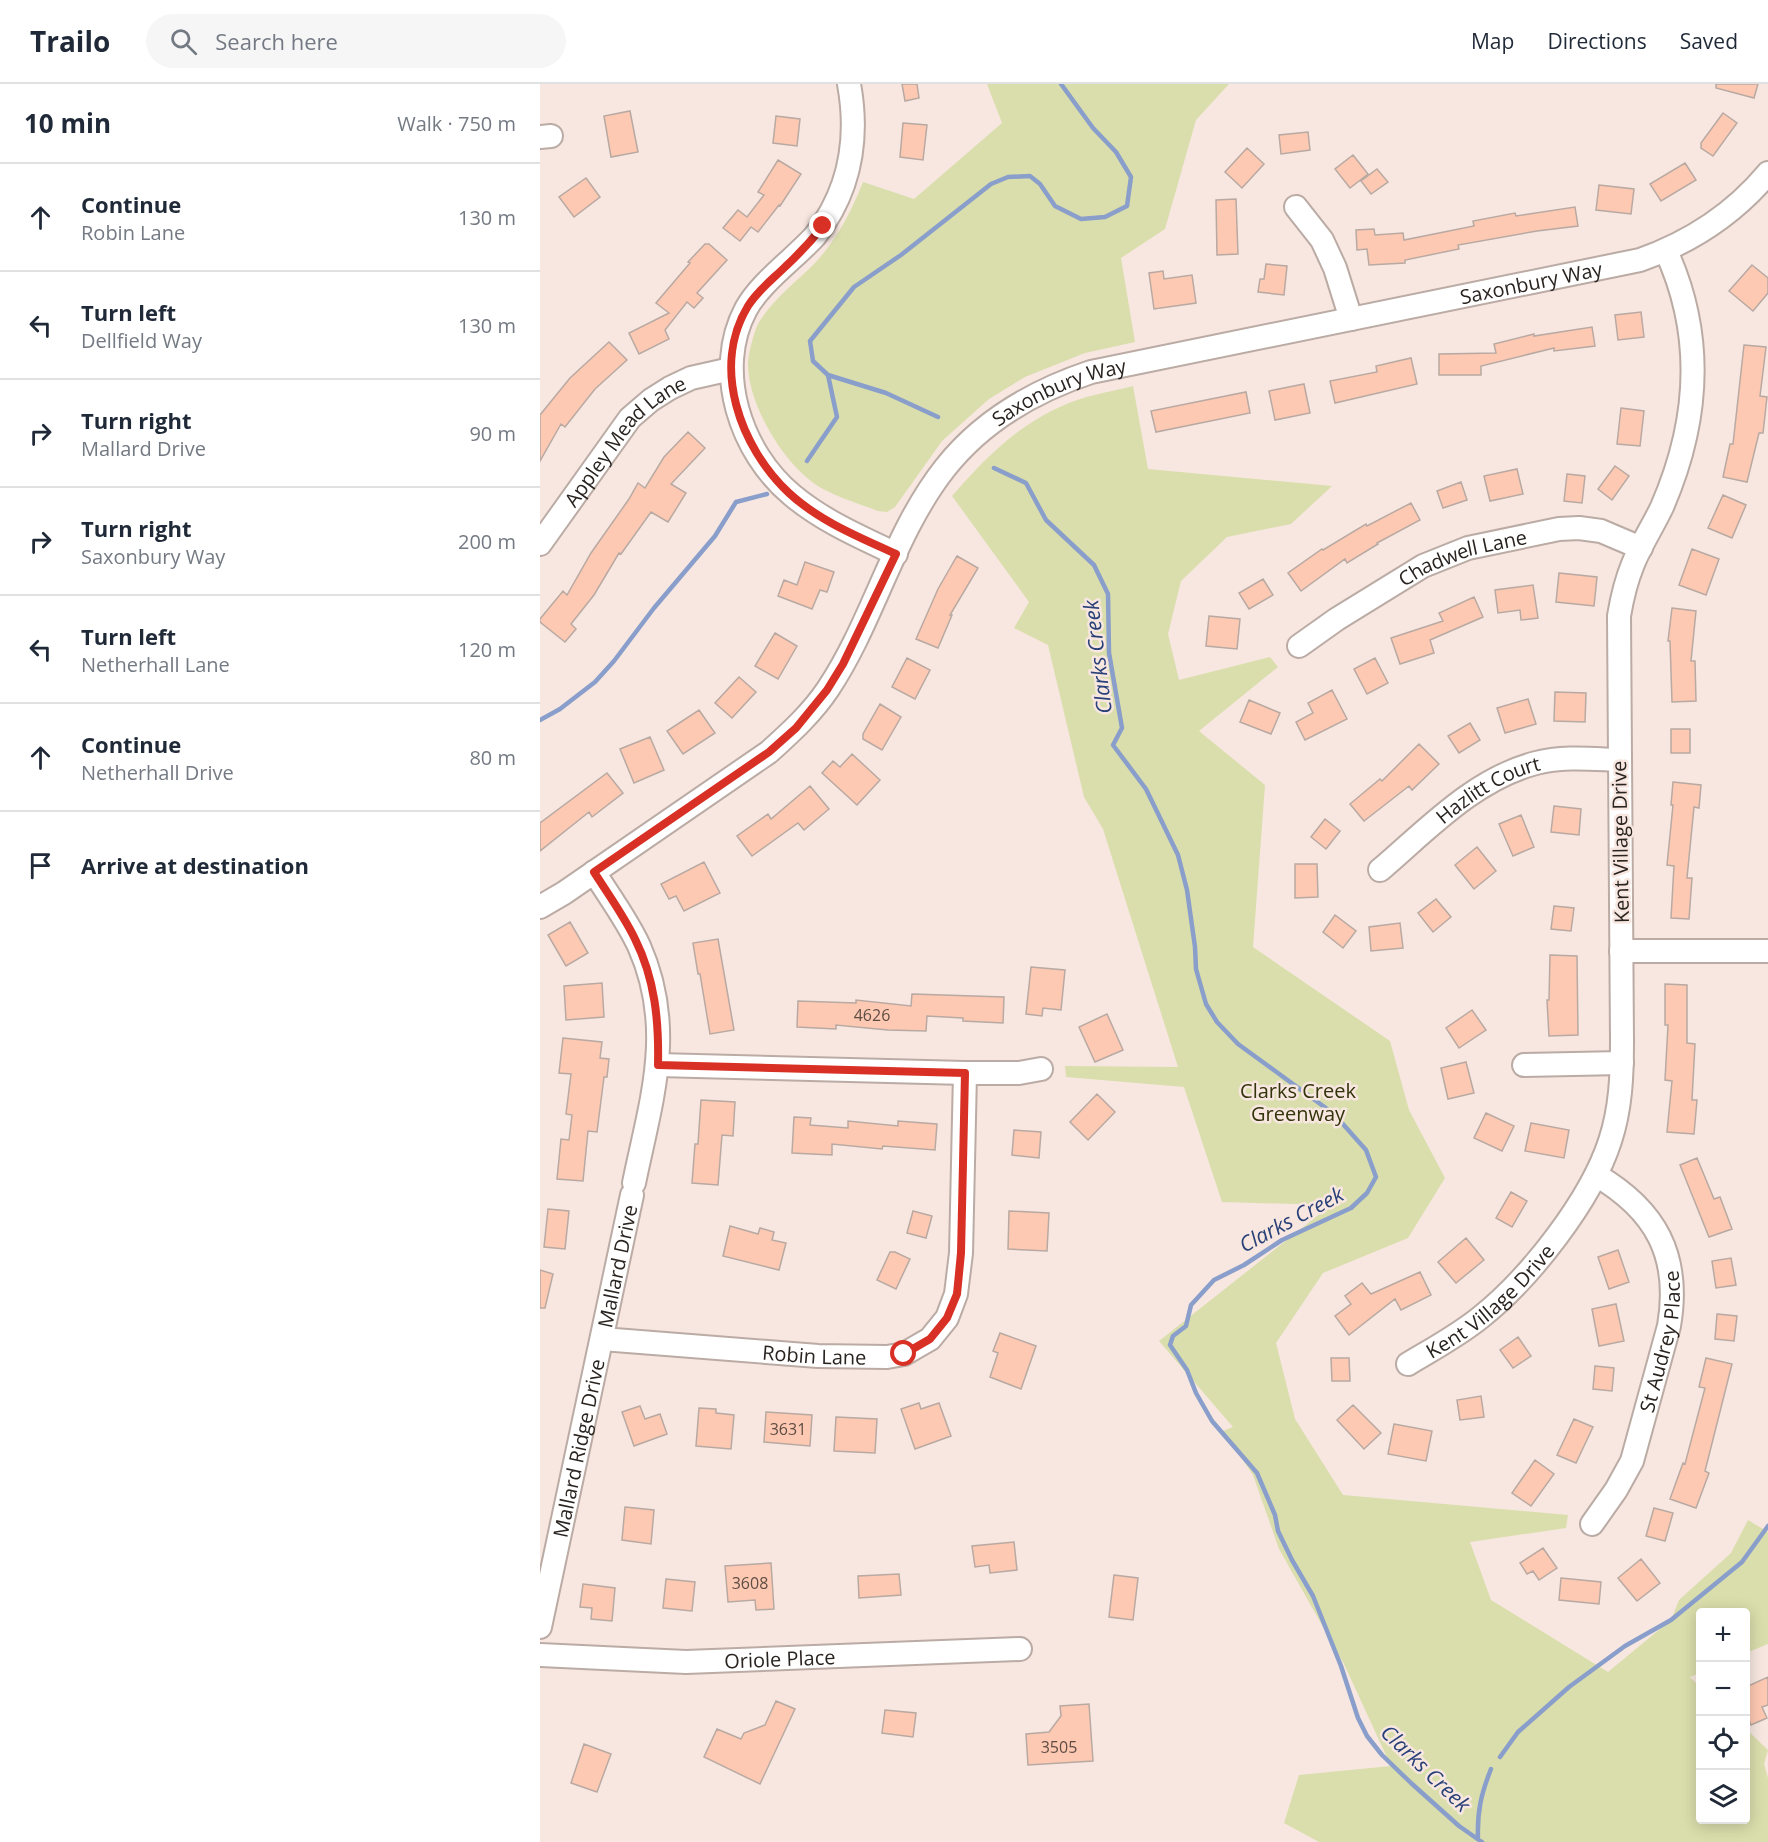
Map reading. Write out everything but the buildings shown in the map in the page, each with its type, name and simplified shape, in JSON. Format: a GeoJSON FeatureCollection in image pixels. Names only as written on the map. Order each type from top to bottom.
{"type":"FeatureCollection","features":[{"type":"Feature","properties":{"kind":"street"},"geometry":{"type":"LineString","coordinates":[[849,84],[854,132],[842,191],[815,236],[759,291],[747,307],[733,346],[731,369],[735,401],[745,431],[765,466],[783,486],[822,518],[896,554]]}},
{"type":"Feature","properties":{"kind":"street","name":"Saxonbury Way"},"geometry":{"type":"LineString","coordinates":[[540,907],[564,893],[769,752],[796,728],[827,690],[843,664],[916,511],[946,467],[987,426],[1032,396],[1090,372],[1640,260],[1666,251],[1712,226],[1738,206],[1768,173]]}},
{"type":"Feature","properties":{"kind":"street"},"geometry":{"type":"LineString","coordinates":[[1296,207],[1322,240],[1340,282],[1351,319]]}},
{"type":"Feature","properties":{"kind":"street","name":"Kent Village Drive"},"geometry":{"type":"LineString","coordinates":[[1408,1364],[1464,1329],[1507,1295],[1526,1275],[1552,1242],[1596,1175],[1611,1139],[1618,1109],[1622,1063],[1619,616],[1628,575],[1661,507],[1678,464],[1688,425],[1693,386],[1690,325],[1682,292],[1666,251]]}},
{"type":"Feature","properties":{"kind":"street","name":"Appley Mead Lane"},"geometry":{"type":"LineString","coordinates":[[540,544],[620,428],[630,418],[670,388],[702,375],[731,369]]}},
{"type":"Feature","properties":{"kind":"street","name":"Chadwell Lane"},"geometry":{"type":"LineString","coordinates":[[1299,646],[1337,619],[1423,566],[1468,548],[1559,528],[1601,531],[1641,548]]}},
{"type":"Feature","properties":{"kind":"street","name":"Hazlitt Court"},"geometry":{"type":"LineString","coordinates":[[1380,870],[1459,803],[1487,783],[1509,772],[1536,763],[1564,759],[1619,760]]}},
{"type":"Feature","properties":{"kind":"street","name":"Mallard Drive"},"geometry":{"type":"LineString","coordinates":[[594,872],[634,936],[650,976],[657,1007],[658,1065],[602,1339]]}},
{"type":"Feature","properties":{"kind":"street"},"geometry":{"type":"LineString","coordinates":[[1621,951],[1768,951]]}},
{"type":"Feature","properties":{"kind":"street"},"geometry":{"type":"LineString","coordinates":[[1524,1065],[1622,1063]]}},
{"type":"Feature","properties":{"kind":"street"},"geometry":{"type":"LineString","coordinates":[[658,1065],[965,1073],[1019,1073],[1041,1068]]}},
{"type":"Feature","properties":{"kind":"street","name":"Robin Lane"},"geometry":{"type":"LineString","coordinates":[[602,1339],[818,1356],[887,1357],[904,1354],[930,1339],[947,1318],[957,1294],[961,1253],[965,1073]]}},
{"type":"Feature","properties":{"kind":"street","name":"St Audrey Place"},"geometry":{"type":"LineString","coordinates":[[1592,1524],[1616,1490],[1632,1461],[1673,1304],[1668,1257],[1654,1226],[1641,1209],[1624,1193],[1596,1175]]}},
{"type":"Feature","properties":{"kind":"street","name":"Mallard Ridge Drive"},"geometry":{"type":"LineString","coordinates":[[540,1628],[602,1339]]}},
{"type":"Feature","properties":{"kind":"street","name":"Oriole Place"},"geometry":{"type":"LineString","coordinates":[[540,1655],[686,1662],[1020,1649]]}},
{"type":"Feature","properties":{"kind":"green space"},"geometry":{"type":"Polygon","coordinates":[[[987,84],[1229,84],[1196,120],[1165,229],[1121,258],[1135,342],[1085,353],[1025,377],[989,399],[942,441],[895,507],[887,512],[878,511],[823,489],[809,480],[783,452],[762,417],[755,398],[750,381],[749,355],[758,324],[770,307],[830,245],[848,215],[863,182],[914,199],[1002,123],[987,84]]]}},
{"type":"Feature","properties":{"kind":"green space","name":"Clarks Creek Greenway"},"geometry":{"type":"Polygon","coordinates":[[[1133,386],[1148,469],[1332,486],[1291,524],[1227,537],[1181,581],[1168,634],[1179,680],[1270,657],[1278,667],[1199,731],[1265,785],[1253,947],[1390,1041],[1409,1110],[1445,1178],[1408,1238],[1323,1273],[1276,1343],[1295,1419],[1343,1495],[1568,1515],[1566,1528],[1470,1542],[1491,1600],[1608,1672],[1671,1620],[1679,1600],[1731,1553],[1748,1520],[1768,1532],[1768,1644],[1750,1651],[1750,1608],[1696,1608],[1696,1675],[1690,1677],[1696,1683],[1696,1824],[1750,1824],[1750,1733],[1768,1750],[1764,1764],[1768,1778],[1768,1842],[1319,1842],[1284,1823],[1299,1775],[1391,1766],[1344,1664],[1279,1549],[1253,1475],[1223,1431],[1233,1427],[1159,1341],[1331,1205],[1222,1202],[1184,1087],[1066,1077],[1065,1066],[1178,1067],[1103,829],[1084,797],[1048,645],[1014,628],[1029,602],[952,496],[976,469],[1015,434],[1045,414],[1088,397],[1133,386]]]}},
{"type":"Feature","properties":{"kind":"waterway","name":"Clarks Creek"},"geometry":{"type":"LineString","coordinates":[[938,417],[886,393],[828,375],[813,361],[810,341],[854,287],[901,255],[991,184],[1008,177],[1030,176],[1040,184],[1055,206],[1081,219],[1105,217],[1127,206],[1131,177],[1116,152],[1093,128],[1061,84]]}},
{"type":"Feature","properties":{"kind":"waterway"},"geometry":{"type":"LineString","coordinates":[[807,461],[837,417],[828,375]]}},
{"type":"Feature","properties":{"kind":"waterway","name":"Clarks Creek"},"geometry":{"type":"LineString","coordinates":[[994,468],[1026,483],[1046,520],[1094,565],[1108,594],[1109,653],[1122,728],[1113,745],[1146,789],[1178,855],[1187,890],[1196,969],[1206,1004],[1217,1022],[1238,1044],[1334,1114],[1366,1150],[1376,1177],[1367,1193],[1351,1208],[1282,1240],[1244,1265],[1214,1280],[1191,1305],[1186,1326],[1173,1336],[1170,1345],[1187,1370],[1196,1393],[1212,1421],[1257,1473],[1275,1515],[1278,1531],[1313,1596],[1341,1666],[1358,1718],[1367,1736],[1382,1755],[1411,1783],[1459,1826],[1482,1842]]}},
{"type":"Feature","properties":{"kind":"waterway"},"geometry":{"type":"LineString","coordinates":[[540,720],[560,709],[595,682],[614,661],[654,608],[715,536],[736,502],[767,494]]}},
{"type":"Feature","properties":{"kind":"waterway"},"geometry":{"type":"LineString","coordinates":[[1500,1757],[1518,1732],[1569,1687],[1625,1646],[1671,1620],[1742,1562],[1768,1526]]}},
{"type":"Feature","properties":{"kind":"waterway"},"geometry":{"type":"LineString","coordinates":[[1478,1839],[1480,1803],[1491,1769]]}},
{"type":"Feature","properties":{"kind":"route"},"geometry":{"type":"LineString","coordinates":[[823,226],[797,256],[759,291],[747,307],[731,357],[734,395],[751,443],[765,466],[790,493],[822,518],[896,554],[843,664],[827,690],[796,728],[769,752],[594,872],[634,936],[650,976],[657,1007],[658,1065],[965,1073],[961,1253],[957,1294],[947,1318],[930,1339],[904,1354]]}}]}
